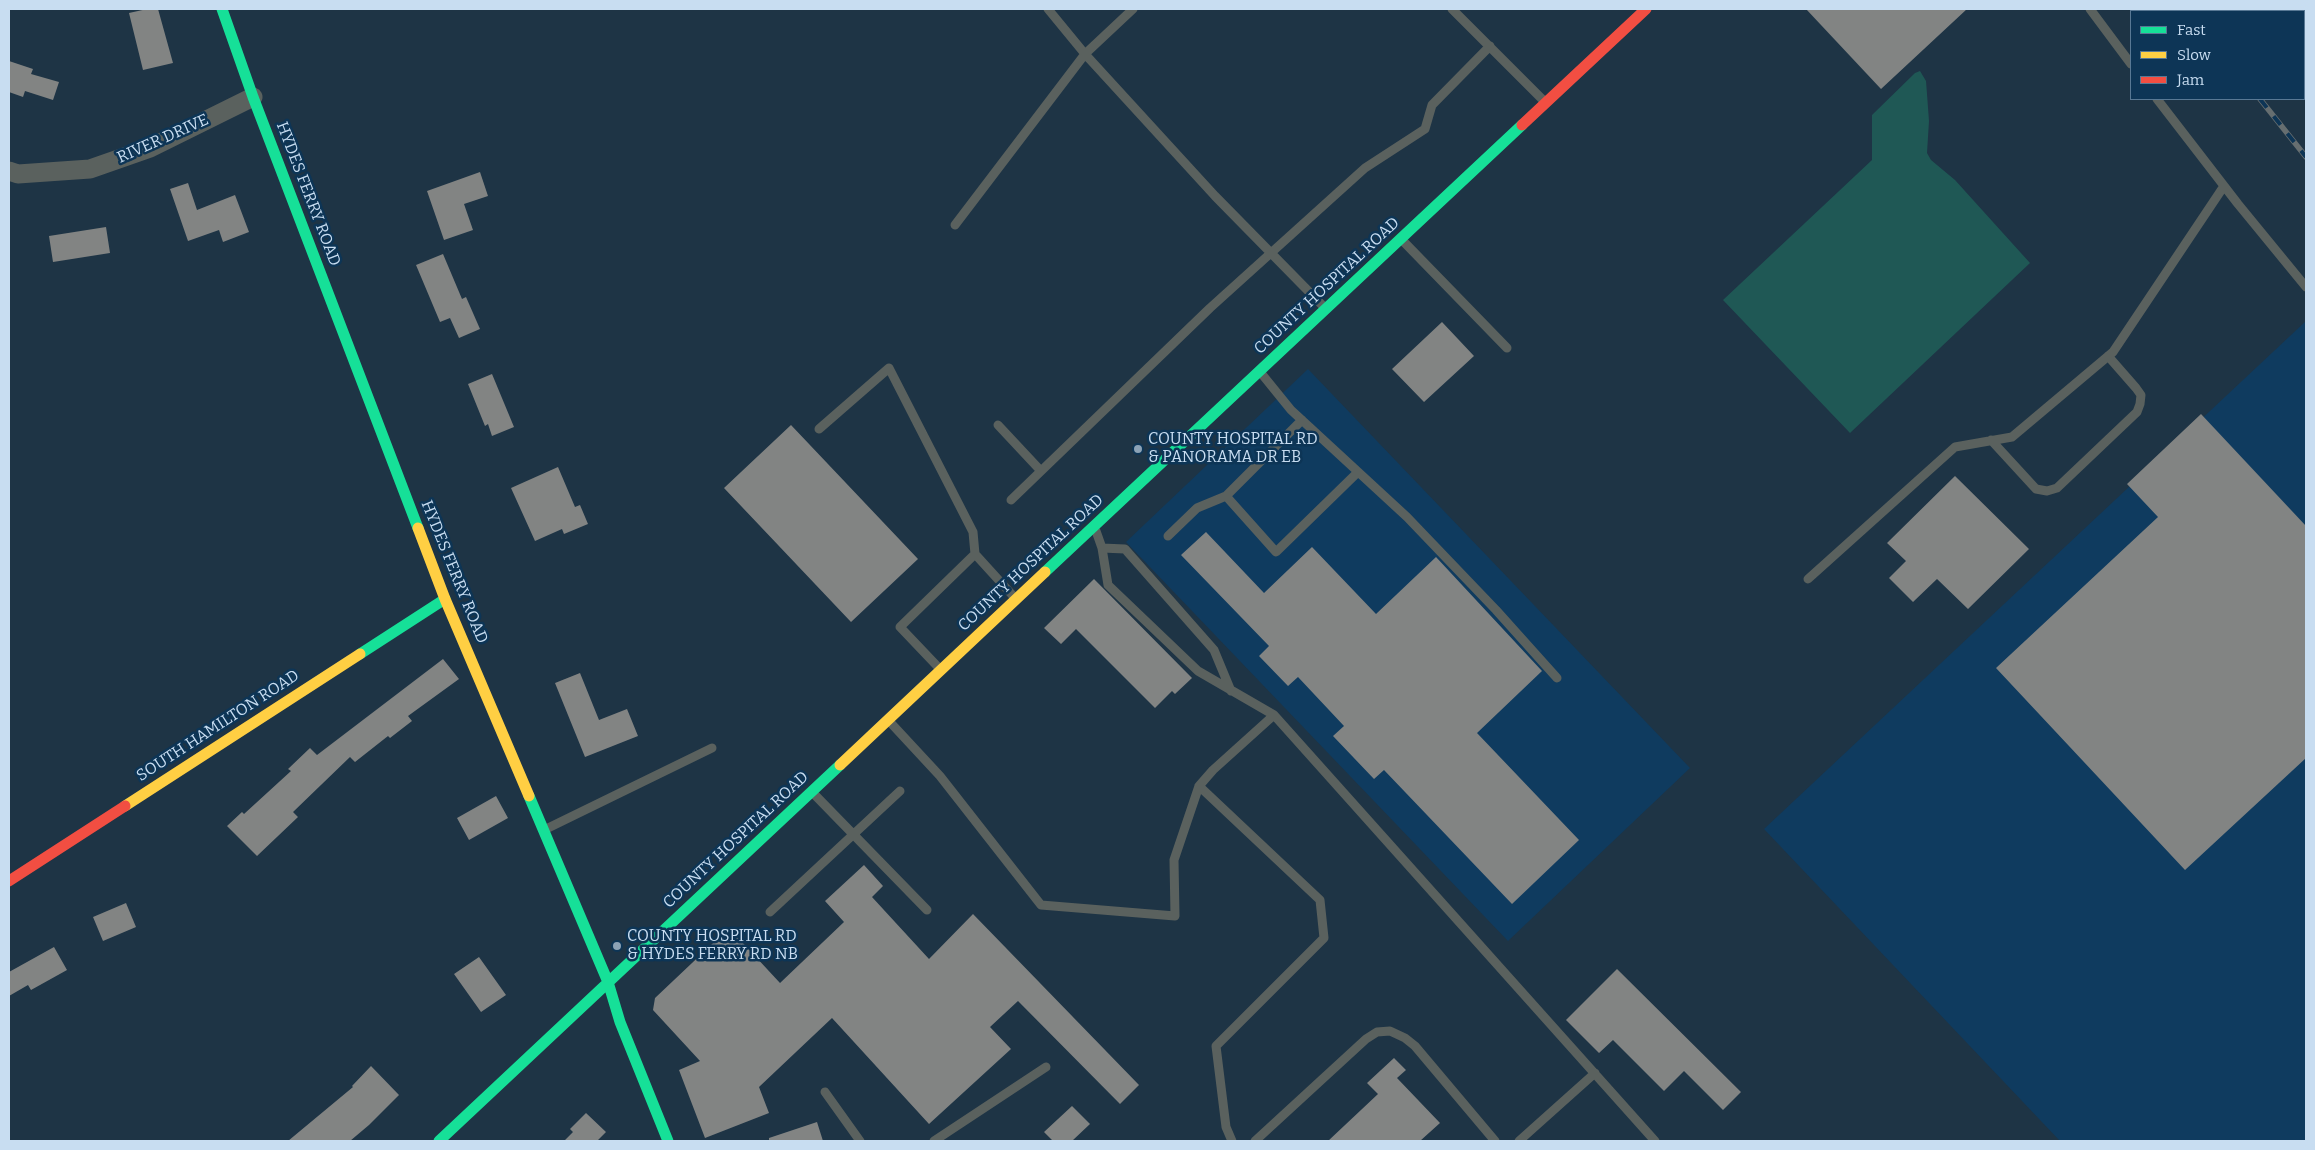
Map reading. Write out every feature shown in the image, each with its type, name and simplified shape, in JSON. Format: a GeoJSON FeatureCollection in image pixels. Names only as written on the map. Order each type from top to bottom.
{"type":"FeatureCollection","features":[{"type":"Feature","properties":{"kind":"street","name":"HYDES FERRY ROAD"},"geometry":{"type":"LineString","coordinates":[[222,9],[253,97],[445,599],[608,982],[620,1022],[668,1141]]}},
{"type":"Feature","properties":{"kind":"street","name":"COUNTY HOSPITAL ROAD"},"geometry":{"type":"LineString","coordinates":[[439,1141],[1646,9]]}},
{"type":"Feature","properties":{"kind":"street","name":"RIVER DRIVE"},"geometry":{"type":"LineString","coordinates":[[9,171],[18,174],[90,169],[150,148],[253,97]]}},
{"type":"Feature","properties":{"kind":"street","name":"SOUTH HAMILTON ROAD"},"geometry":{"type":"LineString","coordinates":[[9,881],[445,599]]}},
{"type":"Feature","properties":{"kind":"lane"},"geometry":{"type":"LineString","coordinates":[[1048,9],[1084,54],[1215,196],[1326,309]]}},
{"type":"Feature","properties":{"kind":"lane"},"geometry":{"type":"LineString","coordinates":[[955,225],[1084,54],[1133,9]]}},
{"type":"Feature","properties":{"kind":"lane"},"geometry":{"type":"LineString","coordinates":[[1452,9],[1546,103]]}},
{"type":"Feature","properties":{"kind":"lane"},"geometry":{"type":"LineString","coordinates":[[2090,9],[2130,63]]}},
{"type":"Feature","properties":{"kind":"lane"},"geometry":{"type":"LineString","coordinates":[[1011,500],[1210,308],[1365,168],[1425,129],[1432,104],[1490,46]]}},
{"type":"Feature","properties":{"kind":"lane"},"geometry":{"type":"LineString","coordinates":[[2158,100],[2306,288]]}},
{"type":"Feature","properties":{"kind":"lane"},"geometry":{"type":"LineString","coordinates":[[1808,579],[1955,447],[2012,436],[2108,356],[2224,186]]}},
{"type":"Feature","properties":{"kind":"lane"},"geometry":{"type":"LineString","coordinates":[[1401,239],[1507,348]]}},
{"type":"Feature","properties":{"kind":"lane"},"geometry":{"type":"LineString","coordinates":[[1991,440],[2036,489],[2047,491],[2057,488],[2137,412],[2141,396],[2108,356]]}},
{"type":"Feature","properties":{"kind":"lane"},"geometry":{"type":"LineString","coordinates":[[819,429],[889,368],[973,532],[975,554],[1016,599]]}},
{"type":"Feature","properties":{"kind":"lane"},"geometry":{"type":"LineString","coordinates":[[1259,371],[1291,410],[1406,517],[1496,610],[1557,678]]}},
{"type":"Feature","properties":{"kind":"lane"},"geometry":{"type":"LineString","coordinates":[[1168,536],[1198,508],[1226,496],[1302,420]]}},
{"type":"Feature","properties":{"kind":"lane"},"geometry":{"type":"LineString","coordinates":[[998,425],[1041,471]]}},
{"type":"Feature","properties":{"kind":"lane"},"geometry":{"type":"LineString","coordinates":[[1226,496],[1276,552],[1358,472]]}},
{"type":"Feature","properties":{"kind":"lane"},"geometry":{"type":"LineString","coordinates":[[1094,526],[1102,548],[1108,585],[1198,670],[1274,715],[1652,1138],[1640,1141]]}},
{"type":"Feature","properties":{"kind":"lane"},"geometry":{"type":"LineString","coordinates":[[1102,548],[1125,549],[1214,650],[1231,691]]}},
{"type":"Feature","properties":{"kind":"lane"},"geometry":{"type":"LineString","coordinates":[[941,670],[900,627],[975,554]]}},
{"type":"Feature","properties":{"kind":"lane"},"geometry":{"type":"LineString","coordinates":[[888,720],[940,776],[1041,905],[1174,916],[1174,860],[1199,786],[1213,770],[1274,715]]}},
{"type":"Feature","properties":{"kind":"lane"},"geometry":{"type":"LineString","coordinates":[[544,830],[712,748]]}},
{"type":"Feature","properties":{"kind":"lane"},"geometry":{"type":"LineString","coordinates":[[1199,786],[1320,900],[1324,938],[1216,1046],[1226,1127],[1232,1141]]}},
{"type":"Feature","properties":{"kind":"lane"},"geometry":{"type":"LineString","coordinates":[[811,791],[927,910]]}},
{"type":"Feature","properties":{"kind":"lane"},"geometry":{"type":"LineString","coordinates":[[770,912],[900,791]]}},
{"type":"Feature","properties":{"kind":"lane"},"geometry":{"type":"LineString","coordinates":[[1255,1141],[1366,1039],[1377,1032],[1390,1031],[1405,1038],[1415,1046],[1495,1141]]}},
{"type":"Feature","properties":{"kind":"lane"},"geometry":{"type":"LineString","coordinates":[[934,1141],[1046,1066]]}},
{"type":"Feature","properties":{"kind":"lane"},"geometry":{"type":"LineString","coordinates":[[1519,1141],[1595,1074]]}},
{"type":"Feature","properties":{"kind":"lane"},"geometry":{"type":"LineString","coordinates":[[825,1092],[860,1141]]}},
{"type":"Feature","properties":{"kind":"shaded area"},"geometry":{"type":"Polygon","coordinates":[[[1920,71],[1926,81],[1929,121],[1927,153],[1931,160],[1955,180],[2030,263],[1850,433],[1723,300],[1872,160],[1872,115],[1915,73],[1920,71]]]}},
{"type":"Feature","properties":{"kind":"shaded area"},"geometry":{"type":"Polygon","coordinates":[[[2306,321],[2306,1141],[2060,1141],[1764,829],[2306,321]]]}},
{"type":"Feature","properties":{"kind":"shaded area"},"geometry":{"type":"Polygon","coordinates":[[[1308,369],[1690,768],[1508,941],[1126,542],[1308,369]]]}},
{"type":"Feature","properties":{"kind":"building"},"geometry":{"type":"Polygon","coordinates":[[[147,9],[158,9],[173,63],[143,70],[129,13],[147,9]]]}},
{"type":"Feature","properties":{"kind":"building"},"geometry":{"type":"Polygon","coordinates":[[[1806,9],[1967,9],[1881,89],[1806,9]]]}},
{"type":"Feature","properties":{"kind":"building"},"geometry":{"type":"Polygon","coordinates":[[[9,61],[33,69],[31,74],[59,82],[53,100],[25,91],[23,97],[9,92],[9,61]]]}},
{"type":"Feature","properties":{"kind":"building"},"geometry":{"type":"Polygon","coordinates":[[[480,172],[488,196],[464,204],[473,230],[444,240],[427,191],[480,172]]]}},
{"type":"Feature","properties":{"kind":"building"},"geometry":{"type":"Polygon","coordinates":[[[188,183],[197,210],[235,195],[249,232],[223,242],[219,230],[188,241],[170,189],[188,183]]]}},
{"type":"Feature","properties":{"kind":"building"},"geometry":{"type":"Polygon","coordinates":[[[106,227],[110,253],[53,262],[49,236],[106,227]]]}},
{"type":"Feature","properties":{"kind":"building"},"geometry":{"type":"Polygon","coordinates":[[[443,254],[462,299],[466,297],[480,329],[459,338],[450,318],[440,322],[416,265],[443,254]]]}},
{"type":"Feature","properties":{"kind":"building"},"geometry":{"type":"Polygon","coordinates":[[[1442,322],[1474,356],[1424,402],[1392,369],[1442,322]]]}},
{"type":"Feature","properties":{"kind":"building"},"geometry":{"type":"Polygon","coordinates":[[[492,374],[514,427],[492,436],[488,424],[485,426],[468,384],[492,374]]]}},
{"type":"Feature","properties":{"kind":"building"},"geometry":{"type":"Polygon","coordinates":[[[2201,414],[2306,526],[2306,758],[2185,870],[1996,668],[2158,517],[2127,484],[2201,414]]]}},
{"type":"Feature","properties":{"kind":"building"},"geometry":{"type":"Polygon","coordinates":[[[791,425],[918,559],[851,622],[724,488],[791,425]]]}},
{"type":"Feature","properties":{"kind":"building"},"geometry":{"type":"Polygon","coordinates":[[[558,467],[575,507],[580,505],[588,524],[564,534],[562,529],[535,541],[511,488],[558,467]]]}},
{"type":"Feature","properties":{"kind":"building"},"geometry":{"type":"Polygon","coordinates":[[[1955,476],[2029,549],[1968,609],[1937,579],[1913,602],[1889,578],[1906,561],[1887,543],[1955,476]]]}},
{"type":"Feature","properties":{"kind":"building"},"geometry":{"type":"Polygon","coordinates":[[[1206,532],[1264,593],[1312,547],[1376,614],[1436,557],[1542,671],[1477,733],[1579,840],[1512,904],[1384,770],[1374,779],[1333,736],[1344,726],[1298,677],[1288,686],[1259,656],[1269,646],[1181,555],[1206,532]]]}},
{"type":"Feature","properties":{"kind":"building"},"geometry":{"type":"Polygon","coordinates":[[[1094,579],[1192,678],[1175,694],[1172,691],[1155,708],[1076,629],[1061,644],[1044,628],[1094,579]]]}},
{"type":"Feature","properties":{"kind":"building"},"geometry":{"type":"Polygon","coordinates":[[[443,659],[459,679],[408,716],[412,721],[390,738],[388,736],[355,762],[350,757],[293,812],[298,817],[257,856],[227,826],[242,812],[244,814],[291,771],[288,769],[310,748],[317,755],[443,659]]]}},
{"type":"Feature","properties":{"kind":"building"},"geometry":{"type":"Polygon","coordinates":[[[580,673],[599,720],[627,709],[638,736],[585,757],[555,683],[580,673]]]}},
{"type":"Feature","properties":{"kind":"building"},"geometry":{"type":"Polygon","coordinates":[[[496,796],[508,818],[469,840],[457,818],[496,796]]]}},
{"type":"Feature","properties":{"kind":"building"},"geometry":{"type":"Polygon","coordinates":[[[864,865],[883,886],[872,897],[929,959],[973,914],[1139,1085],[1120,1104],[1018,1001],[990,1027],[1011,1049],[929,1124],[832,1018],[759,1087],[769,1113],[705,1138],[679,1070],[700,1061],[653,1010],[655,998],[729,928],[780,983],[844,922],[825,901],[864,865]]]}},
{"type":"Feature","properties":{"kind":"building"},"geometry":{"type":"Polygon","coordinates":[[[126,903],[136,927],[103,941],[93,917],[126,903]]]}},
{"type":"Feature","properties":{"kind":"building"},"geometry":{"type":"Polygon","coordinates":[[[54,947],[67,970],[31,990],[28,985],[9,996],[9,972],[54,947]]]}},
{"type":"Feature","properties":{"kind":"building"},"geometry":{"type":"Polygon","coordinates":[[[479,957],[506,995],[481,1012],[454,974],[479,957]]]}},
{"type":"Feature","properties":{"kind":"building"},"geometry":{"type":"Polygon","coordinates":[[[1617,969],[1741,1092],[1723,1110],[1684,1071],[1664,1091],[1613,1040],[1599,1053],[1566,1020],[1617,969]]]}},
{"type":"Feature","properties":{"kind":"building"},"geometry":{"type":"Polygon","coordinates":[[[1394,1058],[1406,1070],[1397,1078],[1440,1123],[1420,1141],[1328,1141],[1378,1094],[1367,1083],[1394,1058]]]}},
{"type":"Feature","properties":{"kind":"building"},"geometry":{"type":"Polygon","coordinates":[[[371,1066],[399,1095],[369,1125],[350,1141],[288,1141],[353,1087],[371,1066]]]}},
{"type":"Feature","properties":{"kind":"building"},"geometry":{"type":"Polygon","coordinates":[[[1072,1106],[1090,1124],[1072,1141],[1053,1141],[1044,1132],[1072,1106]]]}},
{"type":"Feature","properties":{"kind":"building"},"geometry":{"type":"Polygon","coordinates":[[[586,1113],[606,1132],[597,1141],[564,1141],[573,1132],[570,1129],[586,1113]]]}},
{"type":"Feature","properties":{"kind":"building"},"geometry":{"type":"Polygon","coordinates":[[[817,1122],[823,1141],[769,1141],[769,1138],[817,1122]]]}},
{"type":"Feature","properties":{"kind":"railway"},"geometry":{"type":"LineString","coordinates":[[2261,100],[2306,157]]}},
{"type":"Feature","properties":{"kind":"traffic: fast"},"geometry":{"type":"LineString","coordinates":[[222,9],[253,97],[418,528]]}},
{"type":"Feature","properties":{"kind":"traffic: fast"},"geometry":{"type":"LineString","coordinates":[[1045,572],[1522,125]]}},
{"type":"Feature","properties":{"kind":"traffic: fast"},"geometry":{"type":"LineString","coordinates":[[360,654],[445,599]]}},
{"type":"Feature","properties":{"kind":"traffic: fast"},"geometry":{"type":"LineString","coordinates":[[439,1141],[840,765]]}},
{"type":"Feature","properties":{"kind":"traffic: fast"},"geometry":{"type":"LineString","coordinates":[[529,796],[608,982],[620,1022],[668,1141]]}},
{"type":"Feature","properties":{"kind":"traffic: slow"},"geometry":{"type":"LineString","coordinates":[[418,528],[445,599],[529,796]]}},
{"type":"Feature","properties":{"kind":"traffic: slow"},"geometry":{"type":"LineString","coordinates":[[840,765],[1045,572]]}},
{"type":"Feature","properties":{"kind":"traffic: slow"},"geometry":{"type":"LineString","coordinates":[[125,806],[360,654]]}},
{"type":"Feature","properties":{"kind":"traffic: jam"},"geometry":{"type":"LineString","coordinates":[[1522,125],[1646,9]]}},
{"type":"Feature","properties":{"kind":"traffic: jam"},"geometry":{"type":"LineString","coordinates":[[9,881],[125,806]]}},
{"type":"Feature","properties":{"kind":"place","name":"COUNTY HOSPITAL RD & PANORAMA DR EB"},"geometry":{"type":"Point","coordinates":[1138,449]}},
{"type":"Feature","properties":{"kind":"place","name":"COUNTY HOSPITAL RD & HYDES FERRY RD NB"},"geometry":{"type":"Point","coordinates":[617,946]}}]}
